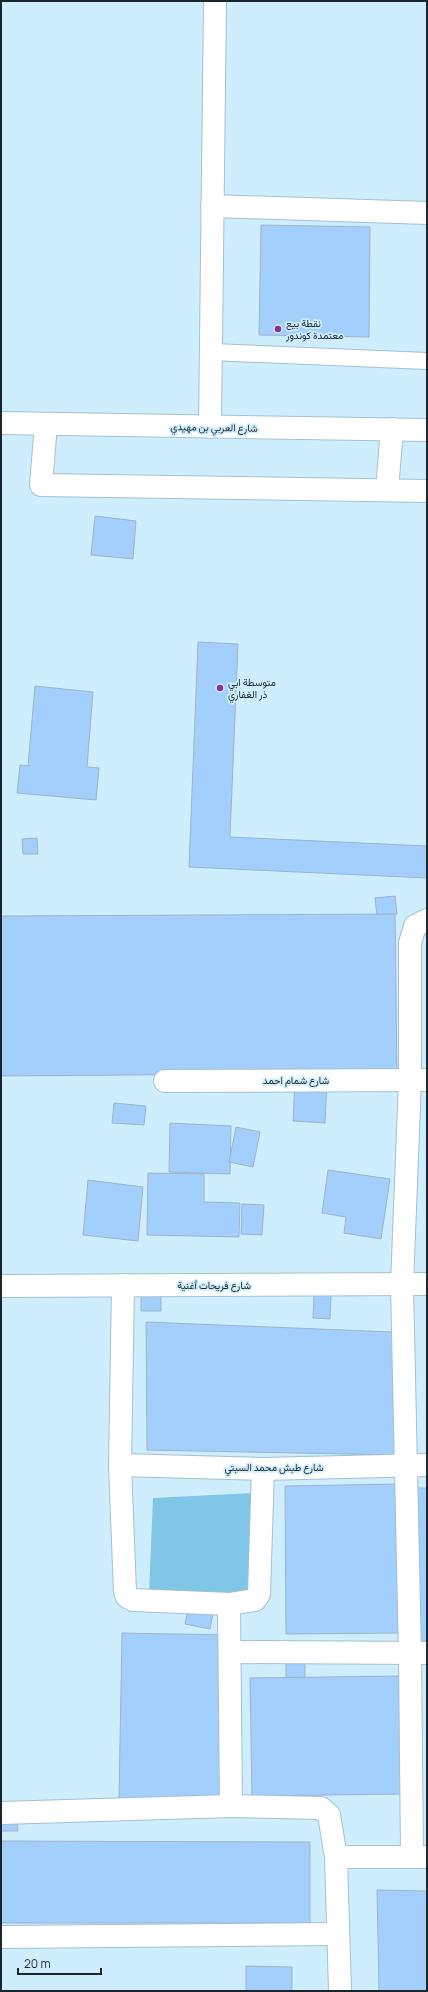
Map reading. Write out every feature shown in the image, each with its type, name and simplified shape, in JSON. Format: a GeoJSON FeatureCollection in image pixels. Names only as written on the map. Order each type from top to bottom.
{"type":"FeatureCollection","features":[{"type":"Feature","properties":{"kind":"street"},"geometry":{"type":"LineString","coordinates":[[210,427],[215,1]]}},
{"type":"Feature","properties":{"kind":"street"},"geometry":{"type":"LineString","coordinates":[[212,206],[427,213]]}},
{"type":"Feature","properties":{"kind":"street","name":"شارع العربي بن مهيدي"},"geometry":{"type":"LineString","coordinates":[[1,423],[427,430]]}},
{"type":"Feature","properties":{"kind":"street"},"geometry":{"type":"LineString","coordinates":[[46,424],[41,485],[427,491]]}},
{"type":"Feature","properties":{"kind":"street"},"geometry":{"type":"LineString","coordinates":[[387,490],[392,429]]}},
{"type":"Feature","properties":{"kind":"street"},"geometry":{"type":"LineString","coordinates":[[336,1857],[419,1856],[417,1465],[402,1285],[419,1080],[410,943],[421,923]]}},
{"type":"Feature","properties":{"kind":"street","name":"شارع شمام احمد"},"geometry":{"type":"LineString","coordinates":[[166,1081],[419,1080]]}},
{"type":"Feature","properties":{"kind":"street","name":"شارع فريحات ٱغنية"},"geometry":{"type":"LineString","coordinates":[[1,1286],[427,1284]]}},
{"type":"Feature","properties":{"kind":"street"},"geometry":{"type":"LineString","coordinates":[[123,1285],[120,1465],[125,1592],[127,1597],[133,1600],[230,1604],[255,1600],[259,1594],[263,1469]]}},
{"type":"Feature","properties":{"kind":"street","name":"شارع طبش محمد السبتي"},"geometry":{"type":"LineString","coordinates":[[120,1465],[263,1469],[417,1465]]}},
{"type":"Feature","properties":{"kind":"street"},"geometry":{"type":"LineString","coordinates":[[230,1604],[231,1806]]}},
{"type":"Feature","properties":{"kind":"street"},"geometry":{"type":"LineString","coordinates":[[230,1652],[419,1653]]}},
{"type":"Feature","properties":{"kind":"street"},"geometry":{"type":"LineString","coordinates":[[1,1813],[231,1806],[321,1808],[329,1815],[336,1857],[337,1934],[340,1991]]}},
{"type":"Feature","properties":{"kind":"street"},"geometry":{"type":"LineString","coordinates":[[1,1937],[337,1934]]}},
{"type":"Feature","properties":{"kind":"lane"},"geometry":{"type":"LineString","coordinates":[[211,352],[427,360]]}},
{"type":"Feature","properties":{"kind":"shaded area"},"geometry":{"type":"Polygon","coordinates":[[[253,1493],[248,1593],[149,1594],[153,1498],[253,1493]]]}},
{"type":"Feature","properties":{"kind":"building"},"geometry":{"type":"Polygon","coordinates":[[[261,225],[370,227],[369,337],[259,335],[261,225]]]}},
{"type":"Feature","properties":{"kind":"building"},"geometry":{"type":"Polygon","coordinates":[[[95,516],[136,521],[133,559],[91,555],[95,516]]]}},
{"type":"Feature","properties":{"kind":"building"},"geometry":{"type":"Polygon","coordinates":[[[198,642],[238,644],[230,837],[427,846],[427,878],[189,867],[198,642]]]}},
{"type":"Feature","properties":{"kind":"building"},"geometry":{"type":"Polygon","coordinates":[[[35,686],[93,692],[87,767],[99,768],[96,800],[17,793],[20,765],[28,766],[35,686]]]}},
{"type":"Feature","properties":{"kind":"building"},"geometry":{"type":"Polygon","coordinates":[[[37,838],[38,854],[23,854],[22,839],[37,838]]]}},
{"type":"Feature","properties":{"kind":"building"},"geometry":{"type":"Polygon","coordinates":[[[395,896],[397,914],[377,915],[375,898],[395,896]]]}},
{"type":"Feature","properties":{"kind":"building"},"geometry":{"type":"Polygon","coordinates":[[[395,914],[397,1073],[1,1076],[1,916],[395,914]]]}},
{"type":"Feature","properties":{"kind":"building"},"geometry":{"type":"Polygon","coordinates":[[[295,1082],[327,1082],[325,1123],[293,1121],[295,1082]]]}},
{"type":"Feature","properties":{"kind":"building"},"geometry":{"type":"Polygon","coordinates":[[[114,1103],[146,1106],[144,1125],[112,1123],[114,1103]]]}},
{"type":"Feature","properties":{"kind":"building"},"geometry":{"type":"Polygon","coordinates":[[[170,1123],[231,1126],[230,1174],[169,1172],[170,1123]]]}},
{"type":"Feature","properties":{"kind":"building"},"geometry":{"type":"Polygon","coordinates":[[[236,1127],[260,1132],[253,1167],[229,1162],[236,1127]]]}},
{"type":"Feature","properties":{"kind":"building"},"geometry":{"type":"Polygon","coordinates":[[[328,1170],[390,1179],[381,1239],[344,1233],[346,1217],[322,1213],[328,1170]]]}},
{"type":"Feature","properties":{"kind":"building"},"geometry":{"type":"Polygon","coordinates":[[[148,1173],[204,1174],[204,1202],[240,1203],[239,1237],[147,1235],[148,1173]]]}},
{"type":"Feature","properties":{"kind":"building"},"geometry":{"type":"Polygon","coordinates":[[[88,1180],[143,1187],[138,1241],[83,1235],[88,1180]]]}},
{"type":"Feature","properties":{"kind":"building"},"geometry":{"type":"Polygon","coordinates":[[[242,1204],[264,1205],[262,1235],[241,1234],[242,1204]]]}},
{"type":"Feature","properties":{"kind":"building"},"geometry":{"type":"Polygon","coordinates":[[[141,1290],[161,1290],[161,1311],[141,1311],[141,1290]]]}},
{"type":"Feature","properties":{"kind":"building"},"geometry":{"type":"Polygon","coordinates":[[[314,1295],[331,1295],[330,1319],[313,1318],[314,1295]]]}},
{"type":"Feature","properties":{"kind":"building"},"geometry":{"type":"Polygon","coordinates":[[[146,1322],[393,1332],[395,1455],[147,1450],[146,1322]]]}},
{"type":"Feature","properties":{"kind":"building"},"geometry":{"type":"Polygon","coordinates":[[[402,1484],[401,1633],[286,1634],[285,1486],[402,1484]]]}},
{"type":"Feature","properties":{"kind":"building"},"geometry":{"type":"Polygon","coordinates":[[[414,1488],[427,1488],[427,1641],[415,1642],[414,1488]]]}},
{"type":"Feature","properties":{"kind":"building"},"geometry":{"type":"Polygon","coordinates":[[[188,1608],[213,1613],[210,1629],[185,1624],[188,1608]]]}},
{"type":"Feature","properties":{"kind":"building"},"geometry":{"type":"Polygon","coordinates":[[[122,1633],[228,1635],[225,1800],[119,1798],[122,1633]]]}},
{"type":"Feature","properties":{"kind":"building"},"geometry":{"type":"Polygon","coordinates":[[[286,1650],[305,1650],[305,1680],[286,1679],[286,1650]]]}},
{"type":"Feature","properties":{"kind":"building"},"geometry":{"type":"Polygon","coordinates":[[[400,1676],[402,1794],[252,1796],[250,1678],[400,1676]]]}},
{"type":"Feature","properties":{"kind":"building"},"geometry":{"type":"Polygon","coordinates":[[[1,1815],[17,1815],[18,1831],[1,1831],[1,1815]]]}},
{"type":"Feature","properties":{"kind":"building"},"geometry":{"type":"Polygon","coordinates":[[[1,1841],[310,1842],[310,1923],[1,1923],[1,1841]]]}},
{"type":"Feature","properties":{"kind":"building"},"geometry":{"type":"Polygon","coordinates":[[[377,1890],[427,1891],[427,1991],[379,1991],[377,1890]]]}},
{"type":"Feature","properties":{"kind":"building"},"geometry":{"type":"Polygon","coordinates":[[[246,1966],[292,1967],[292,1991],[246,1991],[246,1966]]]}},
{"type":"Feature","properties":{"kind":"place","name":"نقطة بيع معتمدة كوندور"},"geometry":{"type":"Point","coordinates":[278,329]}},
{"type":"Feature","properties":{"kind":"place","name":"متوسطة ابي ذر الغفاري"},"geometry":{"type":"Point","coordinates":[220,688]}}]}
